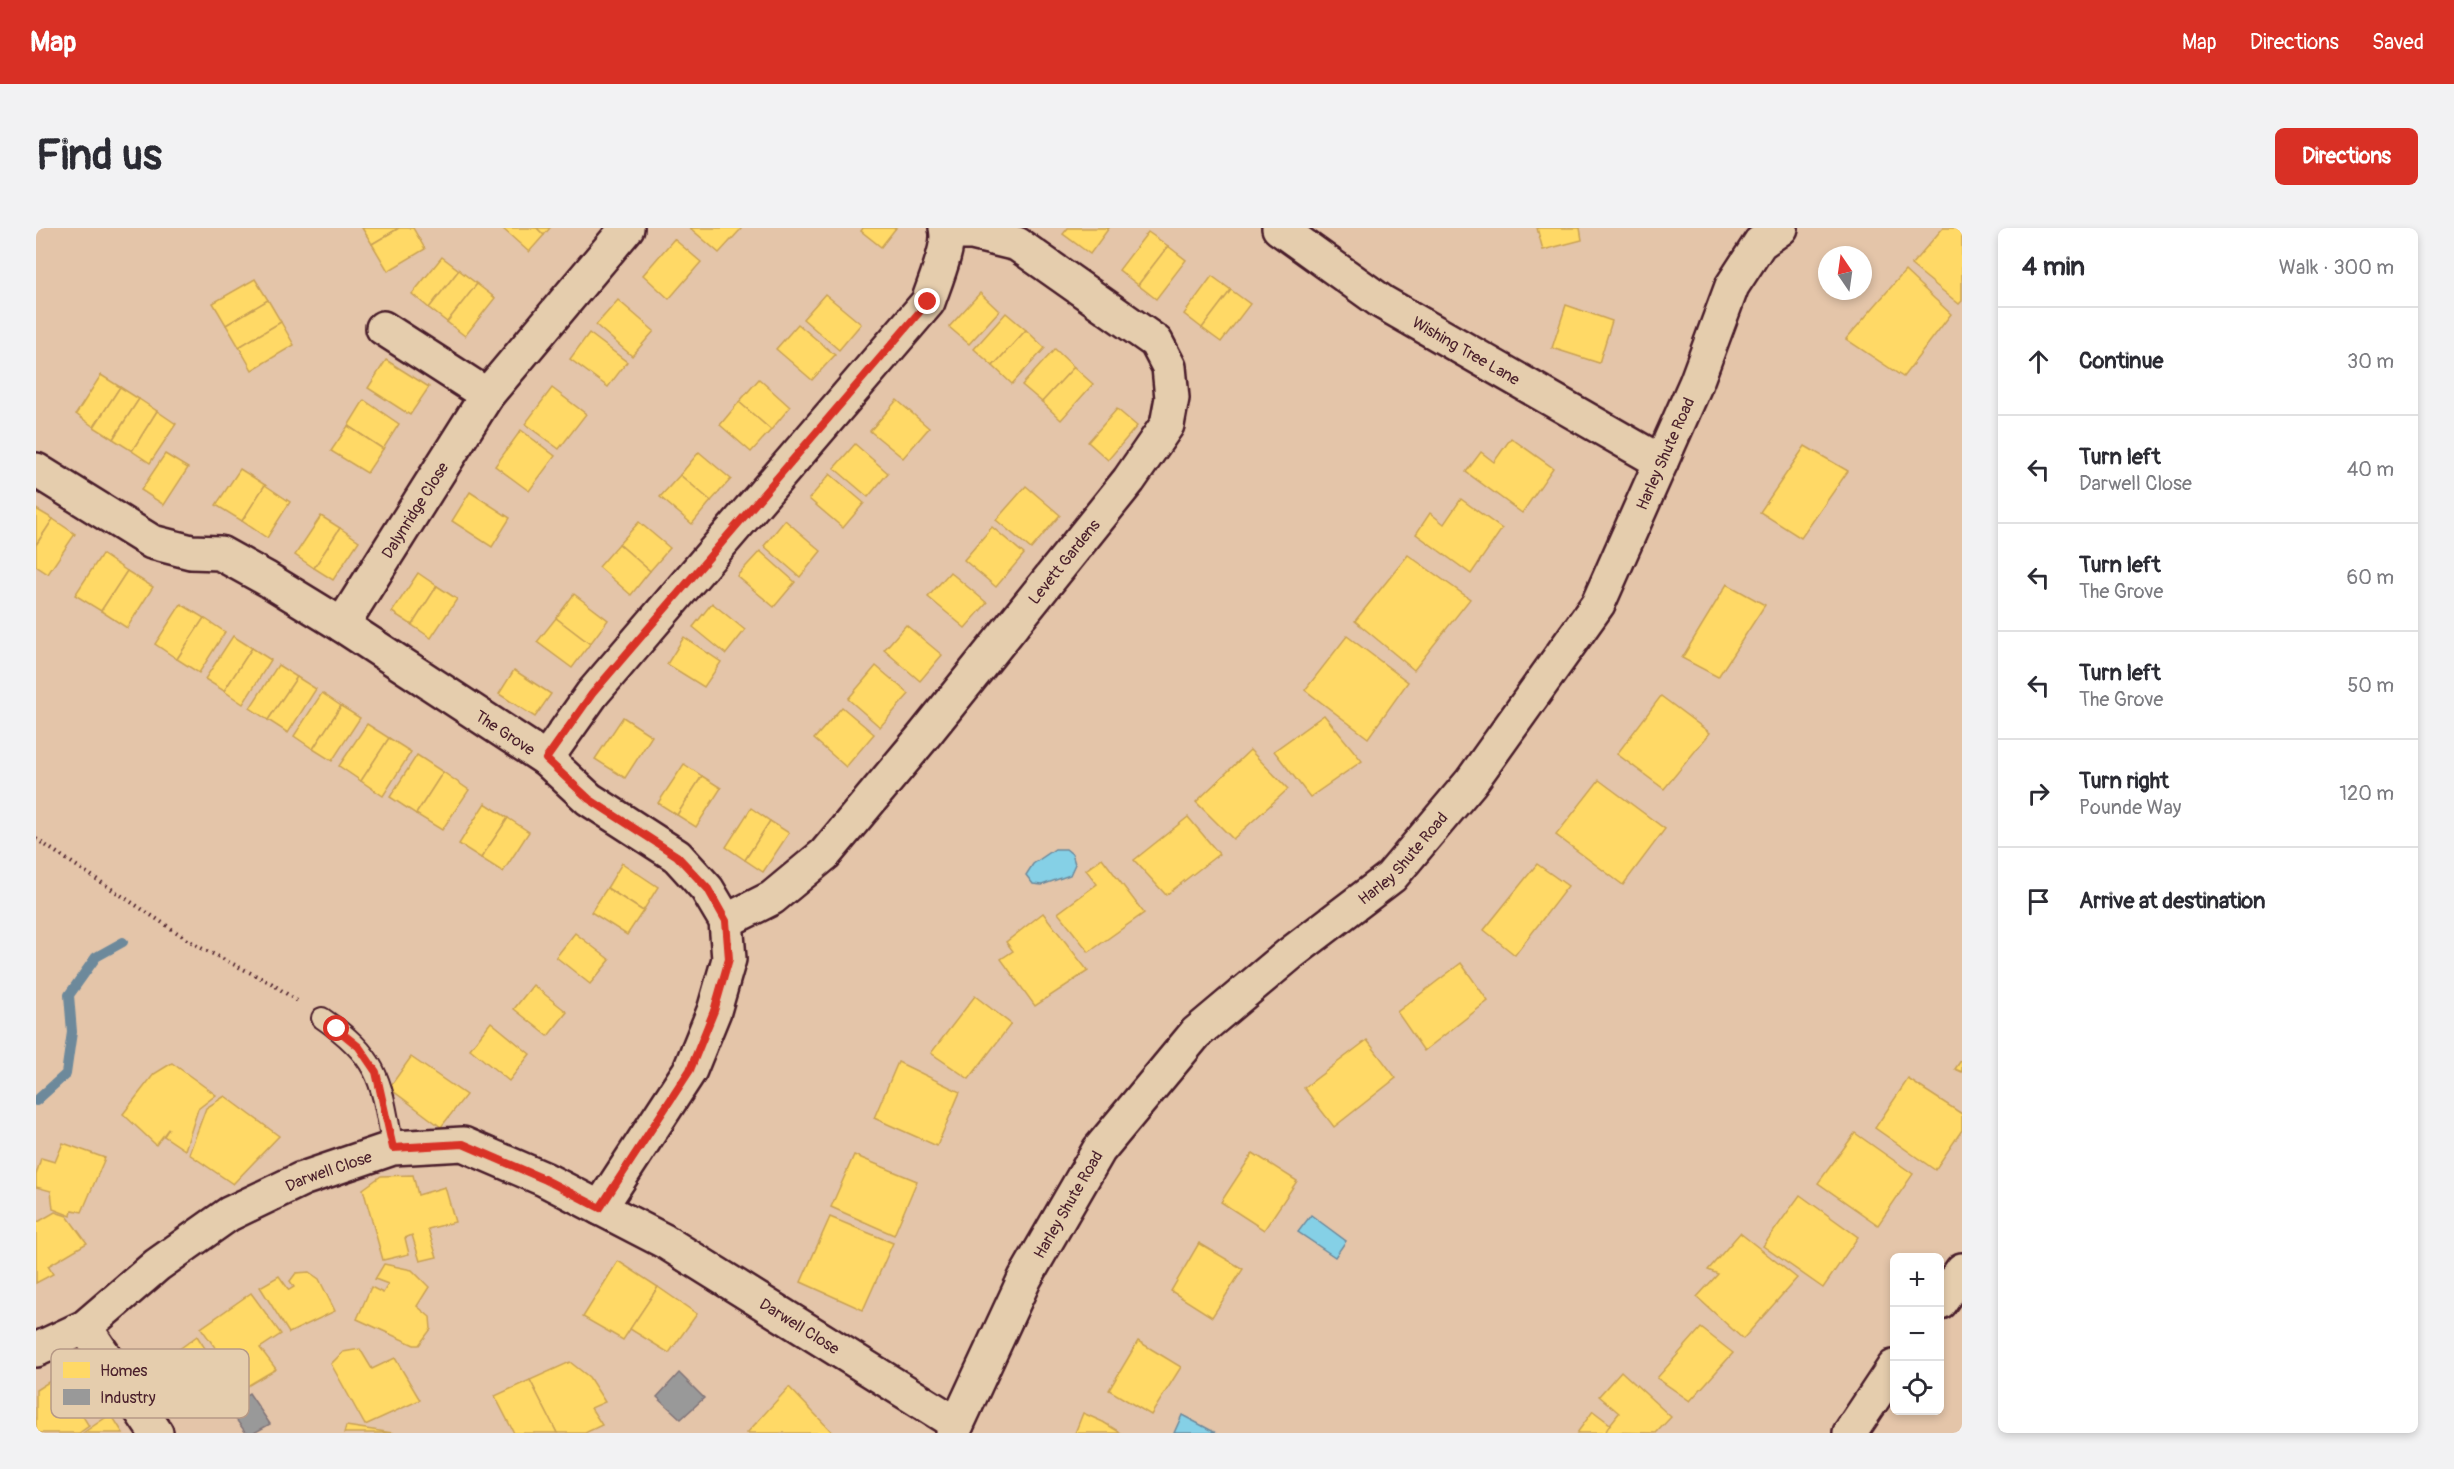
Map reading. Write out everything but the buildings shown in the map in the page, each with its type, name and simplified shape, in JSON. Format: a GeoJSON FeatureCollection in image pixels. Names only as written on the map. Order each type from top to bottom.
{"type":"FeatureCollection","features":[{"type":"Feature","properties":{"kind":"street","name":"Dalynridge Close"},"geometry":{"type":"LineString","coordinates":[[342,625],[487,395],[627,228]]}},
{"type":"Feature","properties":{"kind":"street","name":"Wishing Tree Lane"},"geometry":{"type":"LineString","coordinates":[[1279,228],[1382,302],[1661,462]]}},
{"type":"Feature","properties":{"kind":"street"},"geometry":{"type":"LineString","coordinates":[[1732,286],[1740,228]]}},
{"type":"Feature","properties":{"kind":"street","name":"Harley Shute Road"},"geometry":{"type":"LineString","coordinates":[[955,1428],[1024,1278],[1099,1150],[1196,1033],[1290,954],[1391,877],[1471,782],[1598,604],[1696,383],[1732,286],[1760,243],[1781,228]]}},
{"type":"Feature","properties":{"kind":"street"},"geometry":{"type":"LineString","coordinates":[[546,759],[592,694],[928,302],[946,231]]}},
{"type":"Feature","properties":{"kind":"street","name":"Levett Gardens"},"geometry":{"type":"LineString","coordinates":[[726,921],[772,898],[825,854],[922,738],[1129,480],[1167,425],[1172,398],[1169,367],[1156,342],[1017,244],[972,233],[946,231]]}},
{"type":"Feature","properties":{"kind":"street"},"geometry":{"type":"LineString","coordinates":[[382,328],[487,395]]}},
{"type":"Feature","properties":{"kind":"street","name":"The Grove"},"geometry":{"type":"LineString","coordinates":[[36,470],[152,542],[191,552],[220,553],[342,625],[546,759],[589,799],[677,856],[708,889],[726,921],[729,959],[714,1011],[690,1070],[600,1208]]}},
{"type":"Feature","properties":{"kind":"street","name":"Darwell Close"},"geometry":{"type":"LineString","coordinates":[[36,1350],[85,1327],[156,1265],[229,1214],[302,1179],[393,1148],[463,1144],[544,1179],[664,1241],[955,1428]]}},
{"type":"Feature","properties":{"kind":"street"},"geometry":{"type":"LineString","coordinates":[[1944,1296],[1962,1270]]}},
{"type":"Feature","properties":{"kind":"street"},"geometry":{"type":"LineString","coordinates":[[85,1327],[100,1349]]}},
{"type":"Feature","properties":{"kind":"street"},"geometry":{"type":"LineString","coordinates":[[1850,1433],[1890,1373]]}},
{"type":"Feature","properties":{"kind":"street"},"geometry":{"type":"LineString","coordinates":[[146,1418],[156,1433]]}},
{"type":"Feature","properties":{"kind":"lane"},"geometry":{"type":"LineString","coordinates":[[322,1018],[359,1047],[376,1072],[393,1148]]}},
{"type":"Feature","properties":{"kind":"path"},"geometry":{"type":"LineString","coordinates":[[36,839],[199,947],[271,983],[322,1018]]}},
{"type":"Feature","properties":{"kind":"water"},"geometry":{"type":"Polygon","coordinates":[[[1055,849],[1066,849],[1072,854],[1075,864],[1070,875],[1042,885],[1033,884],[1026,875],[1033,864],[1055,849]]]}},
{"type":"Feature","properties":{"kind":"water"},"geometry":{"type":"Polygon","coordinates":[[[1311,1215],[1346,1241],[1335,1257],[1298,1232],[1311,1215]]]}},
{"type":"Feature","properties":{"kind":"water"},"geometry":{"type":"Polygon","coordinates":[[[1182,1415],[1216,1433],[1174,1433],[1182,1415]]]}},
{"type":"Feature","properties":{"kind":"waterway"},"geometry":{"type":"LineString","coordinates":[[36,1101],[66,1074],[72,1032],[69,995],[96,957],[123,942]]}},
{"type":"Feature","properties":{"kind":"route"},"geometry":{"type":"LineString","coordinates":[[337,1029],[359,1047],[376,1072],[383,1094],[393,1148],[463,1144],[544,1179],[600,1208],[690,1070],[714,1011],[729,959],[726,921],[708,889],[677,856],[589,799],[546,759],[592,694],[928,302]]}}]}
